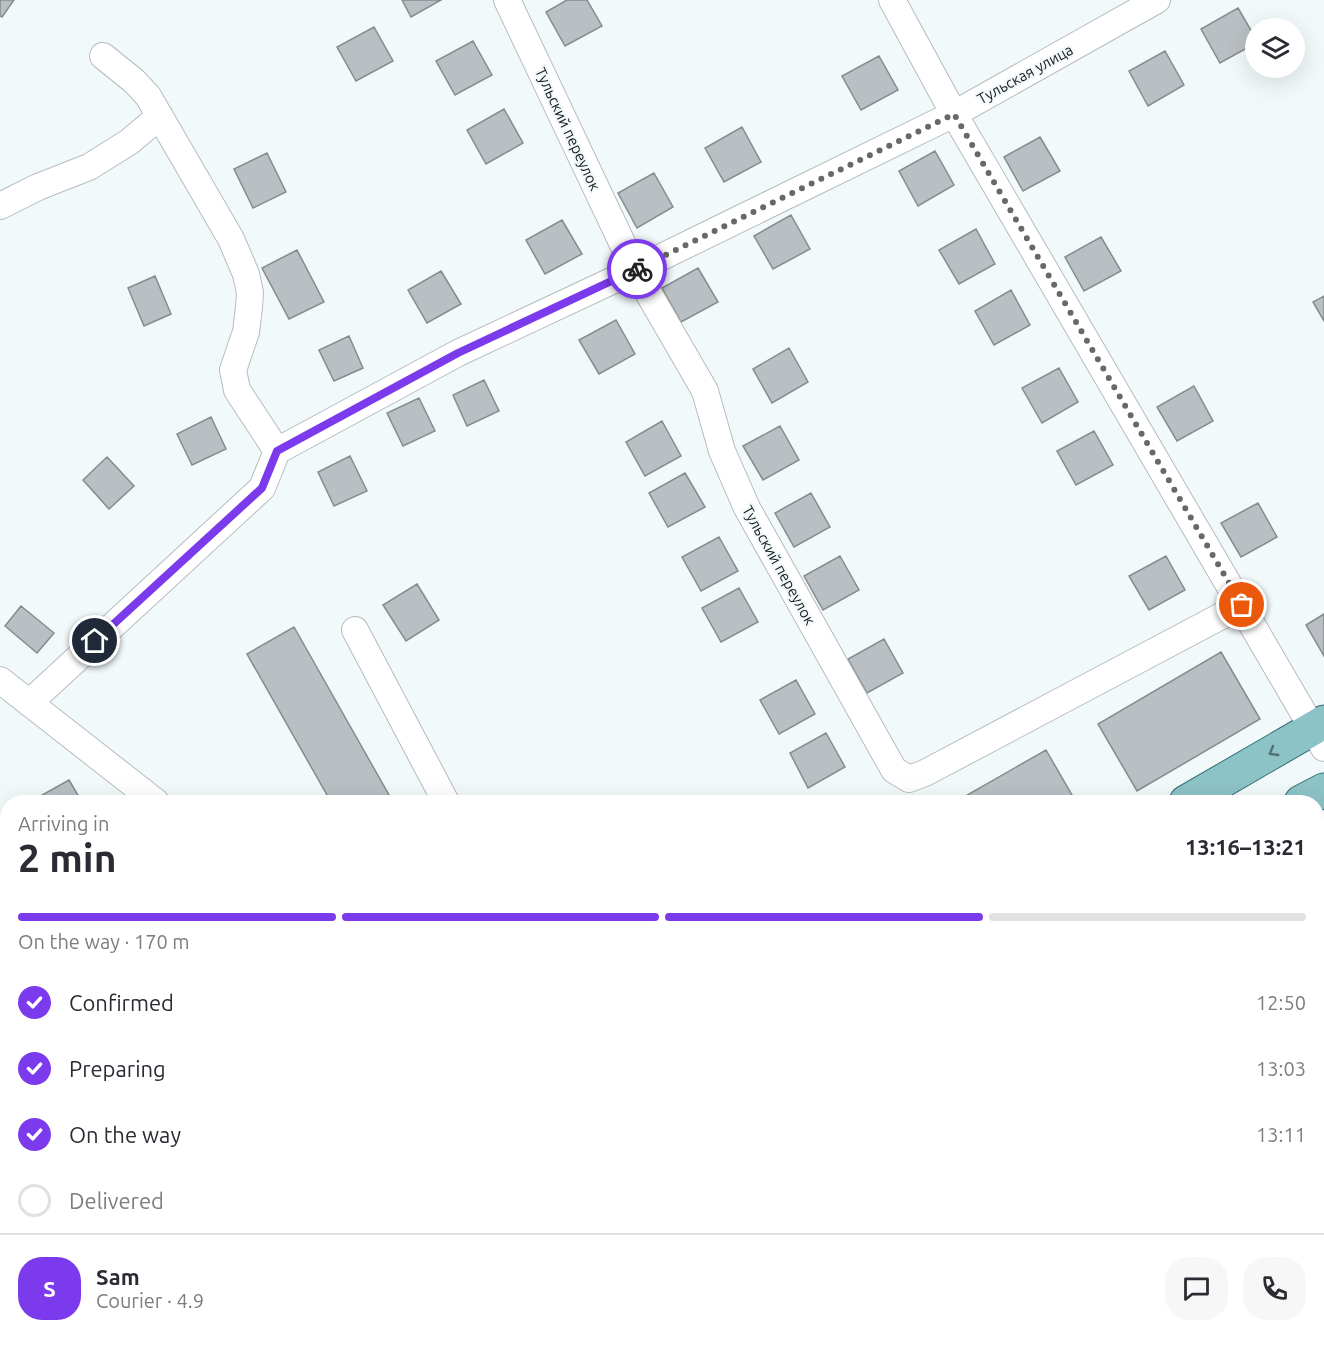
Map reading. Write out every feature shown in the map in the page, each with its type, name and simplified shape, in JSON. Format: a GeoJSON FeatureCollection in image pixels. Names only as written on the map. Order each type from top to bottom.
{"type":"FeatureCollection","features":[{"type":"Feature","properties":{"kind":"main road"},"geometry":{"type":"LineString","coordinates":[[1200,795],[1320,733]]}},
{"type":"Feature","properties":{"kind":"street","name":"Тульский переулок"},"geometry":{"type":"LineString","coordinates":[[507,0],[635,270],[705,391],[722,451],[747,508],[894,770],[909,779],[978,746],[1242,605]]}},
{"type":"Feature","properties":{"kind":"street"},"geometry":{"type":"LineString","coordinates":[[892,0],[954,114],[1242,605],[1320,733]]}},
{"type":"Feature","properties":{"kind":"street","name":"Тульская улица"},"geometry":{"type":"LineString","coordinates":[[277,451],[458,353],[635,270],[954,114],[1157,0]]}},
{"type":"Feature","properties":{"kind":"street"},"geometry":{"type":"LineString","coordinates":[[29,703],[262,488],[277,451],[237,390],[233,370],[246,333],[250,293],[246,274],[231,239],[148,96],[134,81],[102,56]]}},
{"type":"Feature","properties":{"kind":"street"},"geometry":{"type":"LineString","coordinates":[[0,206],[111,154],[160,116]]}},
{"type":"Feature","properties":{"kind":"street"},"geometry":{"type":"LineString","coordinates":[[355,630],[442,795]]}},
{"type":"Feature","properties":{"kind":"street"},"geometry":{"type":"LineString","coordinates":[[0,680],[147,795]]}},
{"type":"Feature","properties":{"kind":"building"},"geometry":{"type":"Polygon","coordinates":[[[0,0],[14,0],[2,17],[0,16],[0,0]]]}},
{"type":"Feature","properties":{"kind":"building"},"geometry":{"type":"Polygon","coordinates":[[[402,0],[441,0],[411,17],[402,0]]]}},
{"type":"Feature","properties":{"kind":"building"},"geometry":{"type":"Polygon","coordinates":[[[567,0],[587,0],[602,26],[565,46],[546,12],[567,0]]]}},
{"type":"Feature","properties":{"kind":"building"},"geometry":{"type":"Polygon","coordinates":[[[1238,8],[1245,20],[1245,49],[1220,63],[1201,29],[1238,8]]]}},
{"type":"Feature","properties":{"kind":"building"},"geometry":{"type":"Polygon","coordinates":[[[374,27],[393,61],[356,81],[337,47],[374,27]]]}},
{"type":"Feature","properties":{"kind":"building"},"geometry":{"type":"Polygon","coordinates":[[[473,41],[492,75],[455,95],[436,61],[473,41]]]}},
{"type":"Feature","properties":{"kind":"building"},"geometry":{"type":"Polygon","coordinates":[[[1165,51],[1184,85],[1148,106],[1129,71],[1165,51]]]}},
{"type":"Feature","properties":{"kind":"building"},"geometry":{"type":"Polygon","coordinates":[[[879,56],[898,90],[861,110],[842,76],[879,56]]]}},
{"type":"Feature","properties":{"kind":"building"},"geometry":{"type":"Polygon","coordinates":[[[504,109],[523,143],[486,164],[467,130],[504,109]]]}},
{"type":"Feature","properties":{"kind":"building"},"geometry":{"type":"Polygon","coordinates":[[[742,127],[761,162],[724,182],[705,148],[742,127]]]}},
{"type":"Feature","properties":{"kind":"building"},"geometry":{"type":"Polygon","coordinates":[[[1040,137],[1060,171],[1023,191],[1004,157],[1040,137]]]}},
{"type":"Feature","properties":{"kind":"building"},"geometry":{"type":"Polygon","coordinates":[[[935,151],[954,185],[918,206],[899,171],[935,151]]]}},
{"type":"Feature","properties":{"kind":"building"},"geometry":{"type":"Polygon","coordinates":[[[267,153],[286,192],[253,208],[234,169],[267,153]]]}},
{"type":"Feature","properties":{"kind":"building"},"geometry":{"type":"Polygon","coordinates":[[[654,173],[673,207],[637,228],[618,193],[654,173]]]}},
{"type":"Feature","properties":{"kind":"building"},"geometry":{"type":"Polygon","coordinates":[[[791,215],[810,249],[773,269],[754,236],[791,215]]]}},
{"type":"Feature","properties":{"kind":"building"},"geometry":{"type":"Polygon","coordinates":[[[562,220],[582,254],[545,274],[526,240],[562,220]]]}},
{"type":"Feature","properties":{"kind":"building"},"geometry":{"type":"Polygon","coordinates":[[[976,229],[995,264],[959,284],[939,250],[976,229]]]}},
{"type":"Feature","properties":{"kind":"building"},"geometry":{"type":"Polygon","coordinates":[[[1101,237],[1121,271],[1084,291],[1065,257],[1101,237]]]}},
{"type":"Feature","properties":{"kind":"building"},"geometry":{"type":"Polygon","coordinates":[[[297,250],[324,302],[289,319],[262,268],[297,250]]]}},
{"type":"Feature","properties":{"kind":"building"},"geometry":{"type":"Polygon","coordinates":[[[698,268],[718,302],[681,322],[662,288],[698,268]]]}},
{"type":"Feature","properties":{"kind":"building"},"geometry":{"type":"Polygon","coordinates":[[[441,271],[461,304],[427,323],[408,290],[441,271]]]}},
{"type":"Feature","properties":{"kind":"building"},"geometry":{"type":"Polygon","coordinates":[[[155,276],[171,314],[144,326],[128,288],[155,276]]]}},
{"type":"Feature","properties":{"kind":"building"},"geometry":{"type":"Polygon","coordinates":[[[1011,290],[1030,325],[994,345],[975,311],[1011,290]]]}},
{"type":"Feature","properties":{"kind":"building"},"geometry":{"type":"Polygon","coordinates":[[[1324,296],[1324,321],[1313,302],[1324,296]]]}},
{"type":"Feature","properties":{"kind":"building"},"geometry":{"type":"Polygon","coordinates":[[[616,320],[635,354],[599,374],[579,340],[616,320]]]}},
{"type":"Feature","properties":{"kind":"building"},"geometry":{"type":"Polygon","coordinates":[[[349,336],[363,368],[334,381],[319,350],[349,336]]]}},
{"type":"Feature","properties":{"kind":"building"},"geometry":{"type":"Polygon","coordinates":[[[789,348],[808,382],[772,403],[753,369],[789,348]]]}},
{"type":"Feature","properties":{"kind":"building"},"geometry":{"type":"Polygon","coordinates":[[[1059,368],[1078,402],[1042,423],[1022,388],[1059,368]]]}},
{"type":"Feature","properties":{"kind":"building"},"geometry":{"type":"Polygon","coordinates":[[[484,380],[499,411],[467,426],[453,395],[484,380]]]}},
{"type":"Feature","properties":{"kind":"building"},"geometry":{"type":"Polygon","coordinates":[[[1194,386],[1213,421],[1177,441],[1157,407],[1194,386]]]}},
{"type":"Feature","properties":{"kind":"building"},"geometry":{"type":"Polygon","coordinates":[[[419,398],[435,431],[403,446],[387,413],[419,398]]]}},
{"type":"Feature","properties":{"kind":"building"},"geometry":{"type":"Polygon","coordinates":[[[211,417],[226,449],[192,465],[177,434],[211,417]]]}},
{"type":"Feature","properties":{"kind":"building"},"geometry":{"type":"Polygon","coordinates":[[[662,421],[681,456],[645,476],[626,442],[662,421]]]}},
{"type":"Feature","properties":{"kind":"building"},"geometry":{"type":"Polygon","coordinates":[[[780,426],[799,460],[763,480],[743,446],[780,426]]]}},
{"type":"Feature","properties":{"kind":"building"},"geometry":{"type":"Polygon","coordinates":[[[1094,431],[1113,465],[1076,485],[1057,451],[1094,431]]]}},
{"type":"Feature","properties":{"kind":"building"},"geometry":{"type":"Polygon","coordinates":[[[350,456],[367,491],[334,506],[318,472],[350,456]]]}},
{"type":"Feature","properties":{"kind":"building"},"geometry":{"type":"Polygon","coordinates":[[[107,457],[134,486],[109,509],[83,480],[107,457]]]}},
{"type":"Feature","properties":{"kind":"building"},"geometry":{"type":"Polygon","coordinates":[[[685,473],[705,507],[668,527],[649,493],[685,473]]]}},
{"type":"Feature","properties":{"kind":"building"},"geometry":{"type":"Polygon","coordinates":[[[811,493],[830,527],[794,547],[775,513],[811,493]]]}},
{"type":"Feature","properties":{"kind":"building"},"geometry":{"type":"Polygon","coordinates":[[[1258,503],[1277,537],[1241,557],[1221,523],[1258,503]]]}},
{"type":"Feature","properties":{"kind":"building"},"geometry":{"type":"Polygon","coordinates":[[[719,537],[738,571],[701,591],[682,557],[719,537]]]}},
{"type":"Feature","properties":{"kind":"building"},"geometry":{"type":"Polygon","coordinates":[[[840,556],[859,590],[823,610],[804,576],[840,556]]]}},
{"type":"Feature","properties":{"kind":"building"},"geometry":{"type":"Polygon","coordinates":[[[1166,556],[1185,590],[1149,610],[1129,576],[1166,556]]]}},
{"type":"Feature","properties":{"kind":"building"},"geometry":{"type":"Polygon","coordinates":[[[417,584],[439,620],[406,641],[383,605],[417,584]]]}},
{"type":"Feature","properties":{"kind":"building"},"geometry":{"type":"Polygon","coordinates":[[[739,588],[758,622],[721,642],[702,608],[739,588]]]}},
{"type":"Feature","properties":{"kind":"building"},"geometry":{"type":"Polygon","coordinates":[[[21,606],[54,633],[37,653],[5,626],[21,606]]]}},
{"type":"Feature","properties":{"kind":"building"},"geometry":{"type":"Polygon","coordinates":[[[1324,614],[1324,656],[1306,625],[1324,614]]]}},
{"type":"Feature","properties":{"kind":"building"},"geometry":{"type":"Polygon","coordinates":[[[294,627],[389,795],[327,795],[247,654],[294,627]]]}},
{"type":"Feature","properties":{"kind":"building"},"geometry":{"type":"Polygon","coordinates":[[[884,639],[903,673],[867,693],[848,659],[884,639]]]}},
{"type":"Feature","properties":{"kind":"building"},"geometry":{"type":"Polygon","coordinates":[[[1221,652],[1260,719],[1137,791],[1098,724],[1221,652]]]}},
{"type":"Feature","properties":{"kind":"building"},"geometry":{"type":"Polygon","coordinates":[[[796,680],[815,714],[779,734],[760,700],[796,680]]]}},
{"type":"Feature","properties":{"kind":"building"},"geometry":{"type":"Polygon","coordinates":[[[826,733],[845,767],[808,788],[790,753],[826,733]]]}},
{"type":"Feature","properties":{"kind":"building"},"geometry":{"type":"Polygon","coordinates":[[[1046,750],[1072,795],[967,795],[1046,750]]]}},
{"type":"Feature","properties":{"kind":"building"},"geometry":{"type":"Polygon","coordinates":[[[69,780],[78,795],[42,795],[69,780]]]}},
{"type":"Feature","properties":{"kind":"way so far"},"geometry":{"type":"LineString","coordinates":[[637,269],[954,114],[1242,605]]}},
{"type":"Feature","properties":{"kind":"route"},"geometry":{"type":"LineString","coordinates":[[95,641],[262,488],[277,451],[458,353],[637,269]]}}]}
